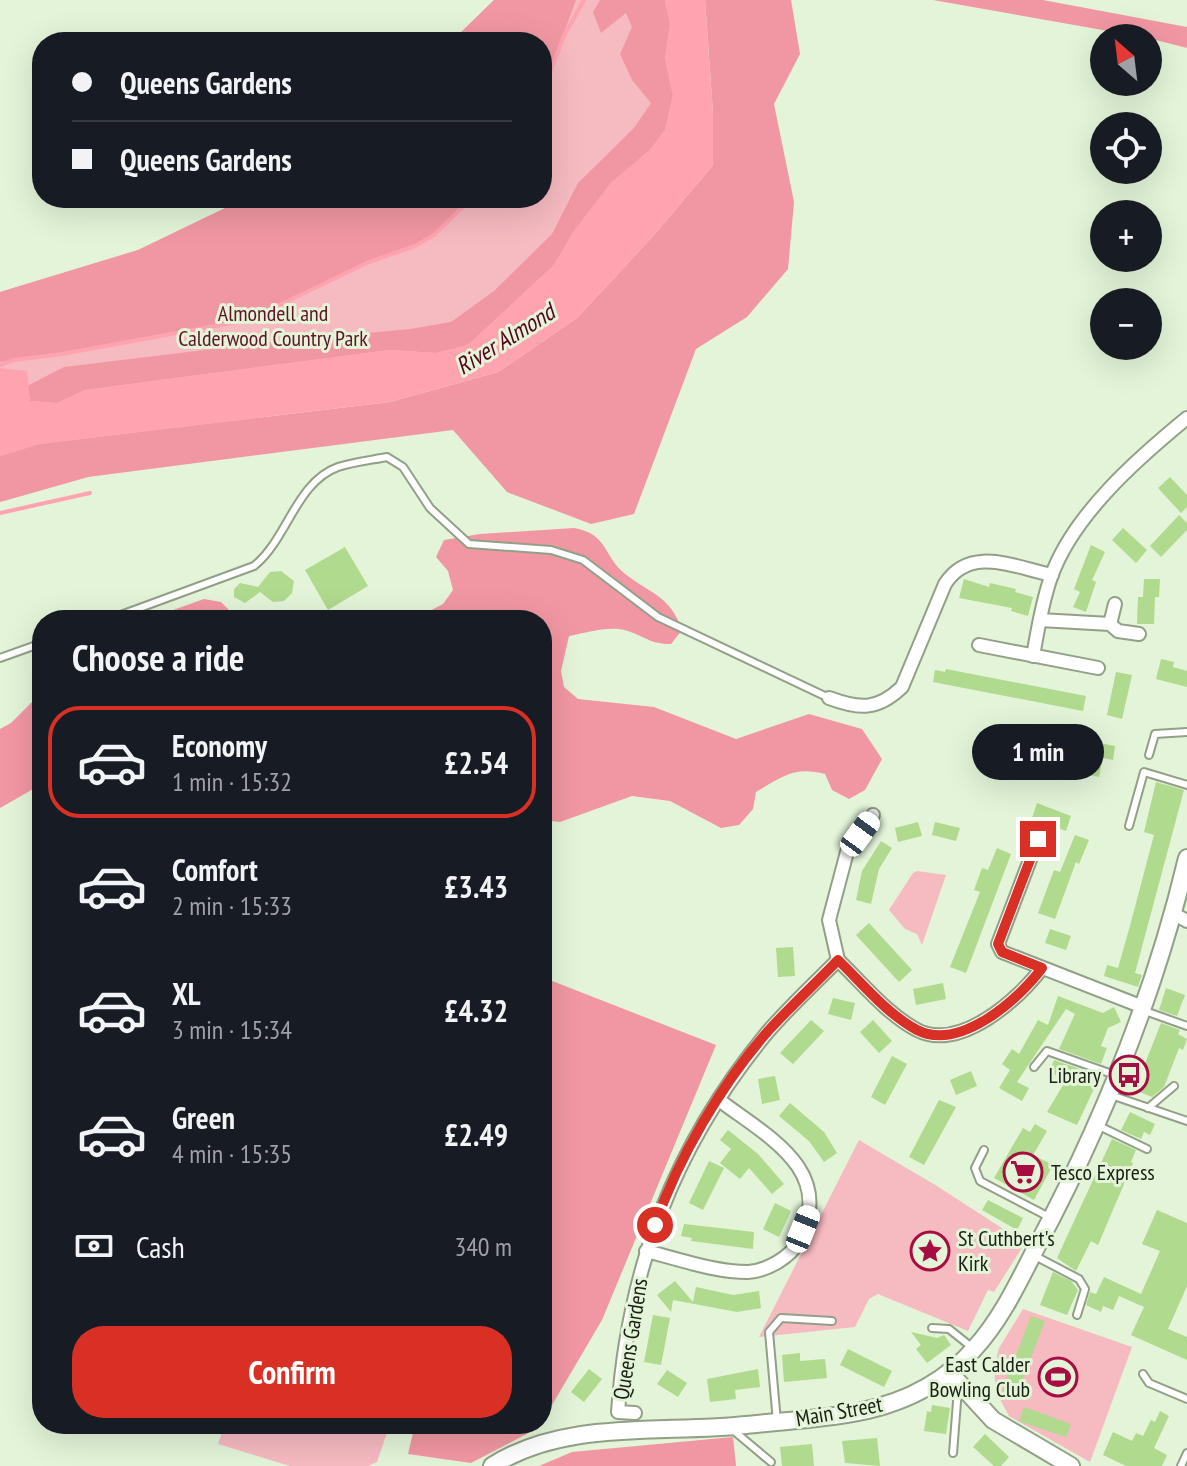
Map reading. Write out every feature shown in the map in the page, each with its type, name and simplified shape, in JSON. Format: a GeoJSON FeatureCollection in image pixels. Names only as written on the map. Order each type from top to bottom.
{"type":"FeatureCollection","features":[{"type":"Feature","properties":{"kind":"main road","name":"Main Street"},"geometry":{"type":"LineString","coordinates":[[492,1466],[545,1442],[621,1432],[730,1427],[868,1411],[953,1378],[991,1329],[1033,1255],[1109,1094],[1180,918],[1187,858]]}},
{"type":"Feature","properties":{"kind":"main road"},"geometry":{"type":"LineString","coordinates":[[953,1378],[993,1420],[1059,1464]]}},
{"type":"Feature","properties":{"kind":"street"},"geometry":{"type":"LineString","coordinates":[[1033,656],[1052,575],[1080,522],[1147,451],[1187,418]]}},
{"type":"Feature","properties":{"kind":"street"},"geometry":{"type":"LineString","coordinates":[[829,698],[856,708],[890,699],[902,687],[945,584],[954,570],[965,563],[980,560],[1052,575]]}},
{"type":"Feature","properties":{"kind":"street"},"geometry":{"type":"LineString","coordinates":[[1110,624],[1115,604]]}},
{"type":"Feature","properties":{"kind":"street"},"geometry":{"type":"LineString","coordinates":[[1040,620],[1110,624],[1118,631],[1139,634]]}},
{"type":"Feature","properties":{"kind":"street"},"geometry":{"type":"LineString","coordinates":[[979,645],[1098,668]]}},
{"type":"Feature","properties":{"kind":"street"},"geometry":{"type":"LineString","coordinates":[[873,815],[847,852],[829,920],[838,960],[898,1018],[921,1032],[947,1035],[976,1026],[1025,990],[1042,968]]}},
{"type":"Feature","properties":{"kind":"street"},"geometry":{"type":"LineString","coordinates":[[1038,839],[998,944],[1002,952],[1143,1008]]}},
{"type":"Feature","properties":{"kind":"street","name":"Queens Gardens"},"geometry":{"type":"LineString","coordinates":[[635,1413],[618,1412],[630,1307],[664,1199],[719,1100],[768,1032],[838,960]]}},
{"type":"Feature","properties":{"kind":"street","name":"Queens Gardens"},"geometry":{"type":"LineString","coordinates":[[646,1251],[718,1269],[751,1272],[776,1264],[797,1245],[809,1214],[809,1191],[802,1171],[789,1153],[719,1100]]}},
{"type":"Feature","properties":{"kind":"lane"},"geometry":{"type":"LineString","coordinates":[[134,610],[254,566],[269,554],[302,498],[335,468],[387,457],[403,467],[430,508],[469,544],[551,550],[583,560],[658,617],[829,698]]}},
{"type":"Feature","properties":{"kind":"lane"},"geometry":{"type":"LineString","coordinates":[[0,658],[32,647]]}},
{"type":"Feature","properties":{"kind":"lane"},"geometry":{"type":"LineString","coordinates":[[1149,755],[1155,734],[1187,732]]}},
{"type":"Feature","properties":{"kind":"lane"},"geometry":{"type":"LineString","coordinates":[[1129,826],[1144,772],[1187,785]]}},
{"type":"Feature","properties":{"kind":"lane"},"geometry":{"type":"LineString","coordinates":[[1143,1008],[1187,1026]]}},
{"type":"Feature","properties":{"kind":"lane"},"geometry":{"type":"LineString","coordinates":[[1034,1067],[1047,1051],[1117,1076]]}},
{"type":"Feature","properties":{"kind":"lane"},"geometry":{"type":"LineString","coordinates":[[1148,1108],[1174,1086]]}},
{"type":"Feature","properties":{"kind":"lane"},"geometry":{"type":"LineString","coordinates":[[1109,1094],[1187,1121]]}},
{"type":"Feature","properties":{"kind":"lane"},"geometry":{"type":"LineString","coordinates":[[1095,1124],[1147,1149]]}},
{"type":"Feature","properties":{"kind":"lane"},"geometry":{"type":"LineString","coordinates":[[984,1150],[975,1168],[980,1181],[1052,1218]]}},
{"type":"Feature","properties":{"kind":"lane"},"geometry":{"type":"LineString","coordinates":[[1033,1255],[1079,1279],[1085,1289],[1077,1315]]}},
{"type":"Feature","properties":{"kind":"lane"},"geometry":{"type":"LineString","coordinates":[[777,1422],[769,1332],[781,1318],[832,1321]]}},
{"type":"Feature","properties":{"kind":"lane"},"geometry":{"type":"LineString","coordinates":[[932,1328],[949,1329],[974,1349]]}},
{"type":"Feature","properties":{"kind":"lane"},"geometry":{"type":"LineString","coordinates":[[1143,1374],[1149,1383],[1187,1399]]}},
{"type":"Feature","properties":{"kind":"lane"},"geometry":{"type":"LineString","coordinates":[[953,1378],[953,1453]]}},
{"type":"Feature","properties":{"kind":"lane"},"geometry":{"type":"LineString","coordinates":[[730,1427],[771,1462]]}},
{"type":"Feature","properties":{"kind":"lane"},"geometry":{"type":"LineString","coordinates":[[1181,1466],[1187,1453]]}},
{"type":"Feature","properties":{"kind":"green space","name":"Almondell and Calderwood Country Park"},"geometry":{"type":"Polygon","coordinates":[[[494,0],[695,0],[696,152],[552,316],[88,477],[0,502],[0,292],[138,250],[225,208],[552,208],[552,32],[461,32],[494,0]]]}},
{"type":"Feature","properties":{"kind":"green space"},"geometry":{"type":"Polygon","coordinates":[[[917,871],[946,875],[922,945],[917,934],[905,929],[889,910],[917,871]]]}},
{"type":"Feature","properties":{"kind":"green space"},"geometry":{"type":"Polygon","coordinates":[[[859,1140],[1025,1243],[994,1292],[988,1290],[968,1331],[878,1294],[869,1299],[855,1327],[759,1337],[859,1140]]]}},
{"type":"Feature","properties":{"kind":"green space","name":"East Calder Bowling Club"},"geometry":{"type":"Polygon","coordinates":[[[1023,1309],[1132,1347],[1090,1462],[1009,1416],[996,1392],[994,1368],[999,1348],[1023,1309]]]}},
{"type":"Feature","properties":{"kind":"green space"},"geometry":{"type":"Polygon","coordinates":[[[222,1434],[387,1434],[377,1462],[368,1466],[290,1466],[218,1444],[222,1434]]]}},
{"type":"Feature","properties":{"kind":"shaded area"},"geometry":{"type":"Polygon","coordinates":[[[494,0],[576,0],[552,65],[552,32],[461,32],[494,0]]]}},
{"type":"Feature","properties":{"kind":"shaded area"},"geometry":{"type":"Polygon","coordinates":[[[600,0],[665,0],[670,24],[665,59],[673,95],[665,130],[650,150],[611,183],[574,231],[554,265],[468,345],[436,353],[390,350],[85,390],[57,403],[30,401],[27,386],[64,367],[451,322],[494,291],[552,234],[578,183],[634,128],[651,103],[632,80],[620,54],[632,27],[626,13],[601,33],[593,12],[600,0]]]}},
{"type":"Feature","properties":{"kind":"shaded area"},"geometry":{"type":"Polygon","coordinates":[[[705,0],[791,0],[800,54],[774,104],[794,202],[788,269],[747,317],[696,349],[634,514],[591,524],[507,492],[453,430],[88,477],[0,502],[0,456],[39,444],[390,402],[498,372],[577,318],[654,235],[713,165],[713,113],[705,0]]]}},
{"type":"Feature","properties":{"kind":"shaded area"},"geometry":{"type":"Polygon","coordinates":[[[933,0],[1043,0],[1187,27],[1187,48],[1162,42],[1162,24],[1090,24],[1090,28],[933,0]]]}},
{"type":"Feature","properties":{"kind":"shaded area"},"geometry":{"type":"Polygon","coordinates":[[[225,208],[462,208],[434,235],[415,246],[369,262],[248,320],[63,354],[0,362],[0,292],[138,250],[225,208]]]}},
{"type":"Feature","properties":{"kind":"shaded area"},"geometry":{"type":"Polygon","coordinates":[[[574,528],[585,531],[599,540],[624,573],[672,609],[682,630],[671,644],[621,629],[569,636],[561,671],[564,687],[578,699],[654,707],[736,739],[809,714],[862,729],[882,759],[865,790],[849,799],[832,790],[825,774],[805,771],[781,778],[756,792],[753,809],[739,825],[721,828],[670,801],[632,796],[560,822],[552,821],[552,610],[431,610],[443,604],[453,590],[448,571],[436,557],[444,540],[480,534],[574,528]]]}},
{"type":"Feature","properties":{"kind":"shaded area"},"geometry":{"type":"Polygon","coordinates":[[[204,599],[221,602],[229,610],[173,610],[204,599]]]}},
{"type":"Feature","properties":{"kind":"shaded area"},"geometry":{"type":"Polygon","coordinates":[[[32,702],[32,790],[0,808],[0,729],[11,723],[32,702]]]}},
{"type":"Feature","properties":{"kind":"shaded area"},"geometry":{"type":"Polygon","coordinates":[[[552,981],[716,1045],[602,1320],[552,1405],[552,981]]]}},
{"type":"Feature","properties":{"kind":"shaded area"},"geometry":{"type":"Polygon","coordinates":[[[413,1434],[527,1434],[471,1463],[408,1454],[413,1434]]]}},
{"type":"Feature","properties":{"kind":"shaded area"},"geometry":{"type":"Polygon","coordinates":[[[733,1437],[736,1466],[539,1466],[572,1452],[733,1437]]]}},
{"type":"Feature","properties":{"kind":"water","name":"River Almond"},"geometry":{"type":"Polygon","coordinates":[[[665,0],[705,0],[713,113],[713,165],[654,235],[577,318],[498,372],[390,402],[39,444],[0,456],[0,368],[27,371],[30,401],[57,403],[85,390],[390,350],[436,353],[468,345],[554,265],[574,231],[611,183],[650,150],[665,130],[673,95],[665,59],[670,24],[665,0]]]}},
{"type":"Feature","properties":{"kind":"building"},"geometry":{"type":"Polygon","coordinates":[[[1170,477],[1187,495],[1187,507],[1181,513],[1158,488],[1170,477]]]}},
{"type":"Feature","properties":{"kind":"building"},"geometry":{"type":"Polygon","coordinates":[[[1179,515],[1187,523],[1187,530],[1161,557],[1150,546],[1179,515]]]}},
{"type":"Feature","properties":{"kind":"building"},"geometry":{"type":"Polygon","coordinates":[[[1123,528],[1147,550],[1136,563],[1112,540],[1123,528]]]}},
{"type":"Feature","properties":{"kind":"building"},"geometry":{"type":"Polygon","coordinates":[[[1091,545],[1105,552],[1092,580],[1096,582],[1086,612],[1073,607],[1080,592],[1074,589],[1091,545]]]}},
{"type":"Feature","properties":{"kind":"building"},"geometry":{"type":"Polygon","coordinates":[[[345,547],[368,586],[328,610],[305,570],[345,547]]]}},
{"type":"Feature","properties":{"kind":"building"},"geometry":{"type":"Polygon","coordinates":[[[281,571],[294,581],[292,593],[284,601],[273,602],[260,592],[245,603],[234,597],[234,589],[240,583],[258,587],[270,572],[281,571]]]}},
{"type":"Feature","properties":{"kind":"building"},"geometry":{"type":"Polygon","coordinates":[[[964,579],[989,587],[990,583],[1016,589],[1015,592],[1033,597],[1028,616],[1011,611],[1012,608],[959,598],[964,579]]]}},
{"type":"Feature","properties":{"kind":"building"},"geometry":{"type":"Polygon","coordinates":[[[1144,579],[1160,579],[1159,597],[1155,597],[1154,624],[1137,624],[1138,597],[1143,597],[1144,579]]]}},
{"type":"Feature","properties":{"kind":"building"},"geometry":{"type":"Polygon","coordinates":[[[1161,659],[1174,662],[1173,667],[1187,671],[1187,687],[1156,679],[1161,659]]]}},
{"type":"Feature","properties":{"kind":"building"},"geometry":{"type":"Polygon","coordinates":[[[946,669],[1086,696],[1083,711],[933,682],[935,670],[945,672],[946,669]]]}},
{"type":"Feature","properties":{"kind":"building"},"geometry":{"type":"Polygon","coordinates":[[[1116,672],[1132,675],[1122,719],[1107,715],[1116,672]]]}},
{"type":"Feature","properties":{"kind":"building"},"geometry":{"type":"Polygon","coordinates":[[[1094,742],[1115,746],[1113,760],[1103,758],[1099,777],[1080,773],[1083,757],[1091,759],[1094,742]]]}},
{"type":"Feature","properties":{"kind":"building"},"geometry":{"type":"Polygon","coordinates":[[[1156,782],[1184,790],[1135,973],[1142,975],[1138,987],[1104,976],[1107,965],[1118,968],[1131,922],[1154,835],[1144,832],[1156,782]]]}},
{"type":"Feature","properties":{"kind":"building"},"geometry":{"type":"Polygon","coordinates":[[[1037,803],[1071,816],[1066,831],[1032,818],[1037,803]]]}},
{"type":"Feature","properties":{"kind":"building"},"geometry":{"type":"Polygon","coordinates":[[[918,822],[922,836],[898,842],[895,828],[918,822]]]}},
{"type":"Feature","properties":{"kind":"building"},"geometry":{"type":"Polygon","coordinates":[[[935,822],[960,828],[956,841],[932,835],[935,822]]]}},
{"type":"Feature","properties":{"kind":"building"},"geometry":{"type":"Polygon","coordinates":[[[1075,835],[1089,840],[1079,864],[1076,862],[1055,919],[1038,913],[1054,870],[1060,872],[1075,835]]]}},
{"type":"Feature","properties":{"kind":"building"},"geometry":{"type":"Polygon","coordinates":[[[881,841],[892,848],[879,869],[871,904],[856,900],[862,871],[881,841]]]}},
{"type":"Feature","properties":{"kind":"building"},"geometry":{"type":"Polygon","coordinates":[[[997,848],[1011,854],[966,973],[950,967],[980,892],[974,890],[982,868],[988,870],[997,848]]]}},
{"type":"Feature","properties":{"kind":"building"},"geometry":{"type":"Polygon","coordinates":[[[869,923],[912,970],[899,982],[856,935],[869,923]]]}},
{"type":"Feature","properties":{"kind":"building"},"geometry":{"type":"Polygon","coordinates":[[[1050,929],[1071,936],[1066,950],[1045,943],[1050,929]]]}},
{"type":"Feature","properties":{"kind":"building"},"geometry":{"type":"Polygon","coordinates":[[[793,947],[795,976],[778,977],[776,948],[793,947]]]}},
{"type":"Feature","properties":{"kind":"building"},"geometry":{"type":"Polygon","coordinates":[[[943,983],[946,999],[916,1005],[913,989],[943,983]]]}},
{"type":"Feature","properties":{"kind":"building"},"geometry":{"type":"Polygon","coordinates":[[[1166,988],[1185,995],[1177,1016],[1159,1010],[1166,988]]]}},
{"type":"Feature","properties":{"kind":"building"},"geometry":{"type":"Polygon","coordinates":[[[1058,996],[1103,1013],[1114,1007],[1121,1022],[1108,1028],[1101,1046],[1107,1048],[1101,1064],[1059,1049],[1075,1014],[1066,1009],[1017,1082],[1029,1088],[1022,1101],[999,1088],[1010,1070],[1002,1064],[1012,1049],[1019,1054],[1038,1020],[1048,1025],[1058,996]]]}},
{"type":"Feature","properties":{"kind":"building"},"geometry":{"type":"Polygon","coordinates":[[[833,998],[855,1003],[851,1020],[828,1014],[833,998]]]}},
{"type":"Feature","properties":{"kind":"building"},"geometry":{"type":"Polygon","coordinates":[[[811,1020],[824,1031],[793,1064],[780,1053],[811,1020]]]}},
{"type":"Feature","properties":{"kind":"building"},"geometry":{"type":"Polygon","coordinates":[[[873,1020],[892,1041],[879,1053],[860,1032],[873,1020]]]}},
{"type":"Feature","properties":{"kind":"building"},"geometry":{"type":"Polygon","coordinates":[[[1161,1023],[1180,1030],[1178,1034],[1187,1039],[1183,1050],[1179,1048],[1164,1087],[1152,1097],[1140,1092],[1143,1087],[1137,1084],[1161,1023]]]}},
{"type":"Feature","properties":{"kind":"building"},"geometry":{"type":"Polygon","coordinates":[[[892,1056],[907,1064],[885,1105],[871,1097],[892,1056]]]}},
{"type":"Feature","properties":{"kind":"building"},"geometry":{"type":"Polygon","coordinates":[[[1054,1060],[1100,1076],[1077,1125],[1047,1112],[1066,1080],[1049,1072],[1054,1060]]]}},
{"type":"Feature","properties":{"kind":"building"},"geometry":{"type":"Polygon","coordinates":[[[971,1071],[977,1086],[956,1095],[950,1080],[971,1071]]]}},
{"type":"Feature","properties":{"kind":"building"},"geometry":{"type":"Polygon","coordinates":[[[775,1076],[780,1100],[762,1104],[758,1079],[775,1076]]]}},
{"type":"Feature","properties":{"kind":"building"},"geometry":{"type":"Polygon","coordinates":[[[939,1100],[956,1107],[924,1165],[909,1157],[939,1100]]]}},
{"type":"Feature","properties":{"kind":"building"},"geometry":{"type":"Polygon","coordinates":[[[790,1103],[824,1132],[837,1153],[824,1162],[809,1141],[779,1116],[790,1103]]]}},
{"type":"Feature","properties":{"kind":"building"},"geometry":{"type":"Polygon","coordinates":[[[1130,1112],[1155,1124],[1150,1135],[1144,1132],[1141,1139],[1121,1130],[1130,1112]]]}},
{"type":"Feature","properties":{"kind":"building","name":"Tesco Express"},"geometry":{"type":"Polygon","coordinates":[[[1035,1124],[1047,1131],[1033,1155],[1053,1165],[1034,1200],[994,1178],[1023,1128],[1030,1132],[1035,1124]]]}},
{"type":"Feature","properties":{"kind":"building"},"geometry":{"type":"Polygon","coordinates":[[[728,1130],[758,1154],[784,1184],[772,1194],[749,1168],[740,1179],[720,1163],[731,1149],[720,1140],[728,1130]]]}},
{"type":"Feature","properties":{"kind":"building"},"geometry":{"type":"Polygon","coordinates":[[[1112,1139],[1136,1150],[1133,1163],[1098,1245],[1091,1241],[1076,1271],[1057,1258],[1112,1139]]]}},
{"type":"Feature","properties":{"kind":"building"},"geometry":{"type":"Polygon","coordinates":[[[709,1161],[724,1168],[703,1210],[689,1203],[709,1161]]]}},
{"type":"Feature","properties":{"kind":"building"},"geometry":{"type":"Polygon","coordinates":[[[988,1200],[1023,1218],[1017,1230],[982,1210],[988,1200]]]}},
{"type":"Feature","properties":{"kind":"building"},"geometry":{"type":"Polygon","coordinates":[[[775,1203],[791,1211],[779,1237],[763,1229],[775,1203]]]}},
{"type":"Feature","properties":{"kind":"building"},"geometry":{"type":"Polygon","coordinates":[[[1157,1210],[1187,1223],[1187,1286],[1168,1329],[1187,1337],[1187,1360],[1131,1335],[1144,1307],[1119,1296],[1113,1310],[1103,1306],[1101,1312],[1086,1305],[1090,1292],[1096,1294],[1104,1277],[1141,1294],[1160,1251],[1142,1244],[1157,1210]]]}},
{"type":"Feature","properties":{"kind":"building"},"geometry":{"type":"Polygon","coordinates":[[[684,1224],[754,1232],[753,1249],[691,1241],[692,1238],[681,1236],[684,1224]]]}},
{"type":"Feature","properties":{"kind":"building"},"geometry":{"type":"Polygon","coordinates":[[[1053,1272],[1071,1281],[1078,1290],[1067,1315],[1040,1305],[1053,1272]]]}},
{"type":"Feature","properties":{"kind":"building"},"geometry":{"type":"Polygon","coordinates":[[[675,1281],[693,1302],[696,1287],[733,1295],[759,1291],[761,1308],[737,1312],[673,1300],[671,1312],[657,1295],[675,1281]]]}},
{"type":"Feature","properties":{"kind":"building"},"geometry":{"type":"Polygon","coordinates":[[[653,1315],[670,1318],[661,1365],[644,1362],[653,1315]]]}},
{"type":"Feature","properties":{"kind":"building"},"geometry":{"type":"Polygon","coordinates":[[[1031,1316],[1045,1321],[1016,1396],[1002,1391],[1031,1316]]]}},
{"type":"Feature","properties":{"kind":"building"},"geometry":{"type":"Polygon","coordinates":[[[911,1332],[937,1338],[944,1335],[951,1345],[927,1363],[916,1349],[921,1345],[911,1332]]]}},
{"type":"Feature","properties":{"kind":"building"},"geometry":{"type":"Polygon","coordinates":[[[848,1349],[892,1371],[884,1387],[840,1365],[848,1349]]]}},
{"type":"Feature","properties":{"kind":"building"},"geometry":{"type":"Polygon","coordinates":[[[800,1353],[800,1361],[825,1359],[827,1378],[784,1382],[782,1355],[800,1353]]]}},
{"type":"Feature","properties":{"kind":"building"},"geometry":{"type":"Polygon","coordinates":[[[589,1369],[602,1379],[584,1402],[571,1392],[589,1369]]]}},
{"type":"Feature","properties":{"kind":"building"},"geometry":{"type":"Polygon","coordinates":[[[758,1369],[760,1387],[735,1390],[736,1399],[710,1402],[707,1379],[758,1369]]]}},
{"type":"Feature","properties":{"kind":"building"},"geometry":{"type":"Polygon","coordinates":[[[667,1370],[687,1383],[678,1397],[657,1384],[667,1370]]]}},
{"type":"Feature","properties":{"kind":"building"},"geometry":{"type":"Polygon","coordinates":[[[932,1405],[950,1408],[946,1434],[924,1431],[927,1411],[931,1412],[932,1405]]]}},
{"type":"Feature","properties":{"kind":"building"},"geometry":{"type":"Polygon","coordinates":[[[1024,1407],[1071,1424],[1066,1437],[1019,1421],[1024,1407]]]}},
{"type":"Feature","properties":{"kind":"building"},"geometry":{"type":"Polygon","coordinates":[[[1160,1411],[1169,1416],[1154,1448],[1167,1455],[1162,1466],[1126,1466],[1103,1455],[1113,1432],[1132,1441],[1136,1433],[1143,1436],[1160,1411]]]}},
{"type":"Feature","properties":{"kind":"building"},"geometry":{"type":"Polygon","coordinates":[[[985,1434],[1009,1457],[1001,1466],[994,1466],[973,1447],[985,1434]]]}},
{"type":"Feature","properties":{"kind":"building"},"geometry":{"type":"Polygon","coordinates":[[[877,1438],[880,1466],[845,1463],[842,1441],[877,1438]]]}},
{"type":"Feature","properties":{"kind":"building"},"geometry":{"type":"Polygon","coordinates":[[[812,1444],[814,1466],[782,1466],[780,1447],[812,1444]]]}},
{"type":"Feature","properties":{"kind":"waterway"},"geometry":{"type":"LineString","coordinates":[[552,67],[564,36],[584,0]]}},
{"type":"Feature","properties":{"kind":"waterway"},"geometry":{"type":"LineString","coordinates":[[0,365],[14,360],[248,320],[369,262],[415,246],[434,235],[462,208]]}},
{"type":"Feature","properties":{"kind":"waterway"},"geometry":{"type":"LineString","coordinates":[[0,513],[90,493]]}},
{"type":"Feature","properties":{"kind":"place","name":"Library"},"geometry":{"type":"Point","coordinates":[1129,1075]}},
{"type":"Feature","properties":{"kind":"place","name":"Tesco Express"},"geometry":{"type":"Point","coordinates":[1023,1172]}},
{"type":"Feature","properties":{"kind":"place","name":"St Cuthbert's Kirk"},"geometry":{"type":"Point","coordinates":[930,1251]}},
{"type":"Feature","properties":{"kind":"place","name":"East Calder Bowling Club"},"geometry":{"type":"Point","coordinates":[1058,1377]}},
{"type":"Feature","properties":{"kind":"route"},"geometry":{"type":"LineString","coordinates":[[655,1225],[686,1152],[737,1072],[768,1032],[838,960],[898,1018],[921,1032],[947,1035],[976,1026],[1025,990],[1042,968],[1002,952],[998,944],[1038,839]]}}]}
